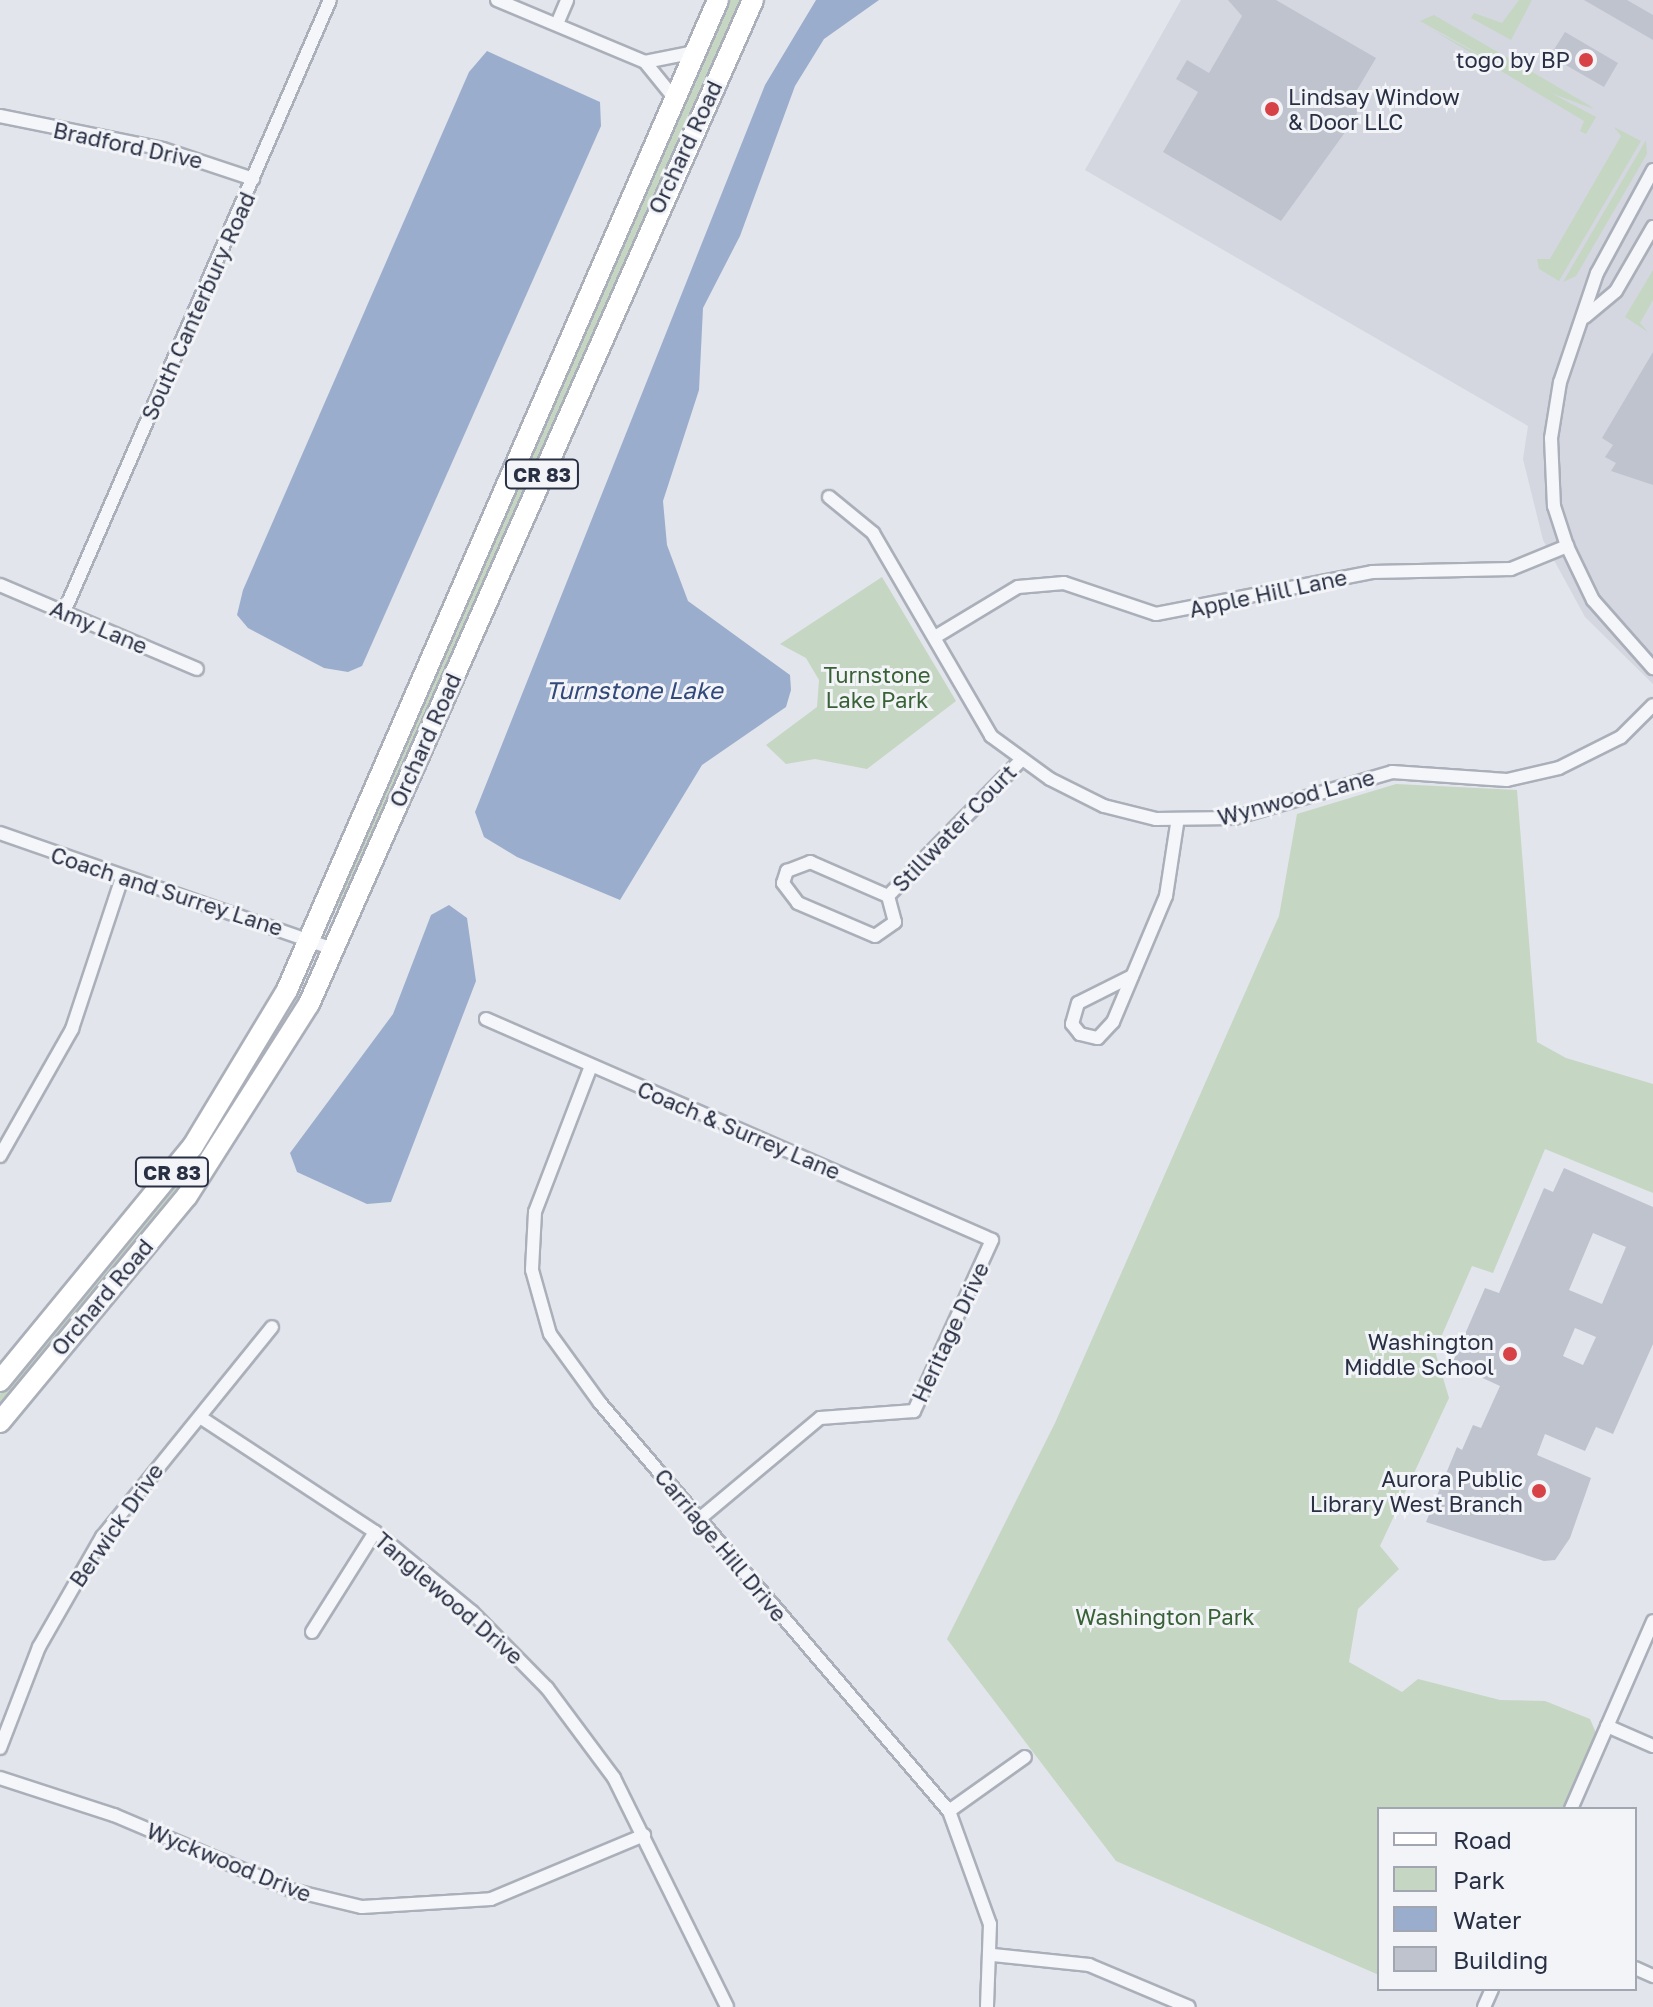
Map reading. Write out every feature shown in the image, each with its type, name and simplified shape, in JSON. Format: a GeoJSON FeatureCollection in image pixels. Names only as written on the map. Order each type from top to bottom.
{"type":"FeatureCollection","features":[{"type":"Feature","properties":{"kind":"main road","name":"Orchard Road"},"geometry":{"type":"LineString","coordinates":[[0,1381],[193,1146],[309,939],[718,0]]}},
{"type":"Feature","properties":{"kind":"main road","name":"Orchard Road"},"geometry":{"type":"LineString","coordinates":[[0,1422],[232,1132],[334,949],[753,0]]}},
{"type":"Feature","properties":{"kind":"street","name":"South Canterbury Road"},"geometry":{"type":"LineString","coordinates":[[64,612],[330,0]]}},
{"type":"Feature","properties":{"kind":"street"},"geometry":{"type":"LineString","coordinates":[[497,0],[645,62],[675,101]]}},
{"type":"Feature","properties":{"kind":"street"},"geometry":{"type":"LineString","coordinates":[[557,24],[567,0]]}},
{"type":"Feature","properties":{"kind":"street"},"geometry":{"type":"LineString","coordinates":[[645,62],[696,51]]}},
{"type":"Feature","properties":{"kind":"street","name":"Bradford Drive"},"geometry":{"type":"LineString","coordinates":[[1,120],[163,149],[253,179]]}},
{"type":"Feature","properties":{"kind":"street"},"geometry":{"type":"LineString","coordinates":[[1653,170],[1597,273],[1585,317],[1560,382],[1551,438],[1554,506],[1567,546],[1593,600],[1653,668]]}},
{"type":"Feature","properties":{"kind":"street"},"geometry":{"type":"LineString","coordinates":[[1585,317],[1616,291],[1653,227]]}},
{"type":"Feature","properties":{"kind":"street","name":"Wynwood Lane"},"geometry":{"type":"LineString","coordinates":[[829,497],[873,533],[991,736],[1020,761],[1104,806],[1177,824],[1234,818],[1392,772],[1507,780],[1559,768],[1621,737],[1653,705]]}},
{"type":"Feature","properties":{"kind":"street","name":"Apple Hill Lane"},"geometry":{"type":"LineString","coordinates":[[935,637],[1018,587],[1064,583],[1156,614],[1372,572],[1511,569],[1567,546]]}},
{"type":"Feature","properties":{"kind":"street","name":"Amy Lane"},"geometry":{"type":"LineString","coordinates":[[0,585],[197,669]]}},
{"type":"Feature","properties":{"kind":"street","name":"Stillwater Court"},"geometry":{"type":"LineString","coordinates":[[888,896],[1020,761]]}},
{"type":"Feature","properties":{"kind":"street"},"geometry":{"type":"LineString","coordinates":[[1132,976],[1078,1003],[1072,1024],[1080,1034],[1106,1032],[1132,976],[1166,896],[1177,824]]}},
{"type":"Feature","properties":{"kind":"street","name":"Coach and Surrey Lane"},"geometry":{"type":"LineString","coordinates":[[0,833],[122,878],[334,949]]}},
{"type":"Feature","properties":{"kind":"street","name":"Stillwater Court"},"geometry":{"type":"LineString","coordinates":[[810,862],[888,896],[895,922],[875,936],[798,903],[783,883],[787,871],[810,862]]}},
{"type":"Feature","properties":{"kind":"street"},"geometry":{"type":"LineString","coordinates":[[0,1156],[72,1029],[122,878]]}},
{"type":"Feature","properties":{"kind":"street","name":"Coach & Surrey Lane"},"geometry":{"type":"LineString","coordinates":[[486,1019],[992,1240]]}},
{"type":"Feature","properties":{"kind":"street","name":"Carriage Hill Drive"},"geometry":{"type":"LineString","coordinates":[[591,1066],[538,1201],[535,1292],[567,1362],[949,1811],[982,1889],[993,1955],[987,2007]]}},
{"type":"Feature","properties":{"kind":"street","name":"Heritage Drive"},"geometry":{"type":"LineString","coordinates":[[699,1519],[820,1418],[914,1411],[992,1240]]}},
{"type":"Feature","properties":{"kind":"street","name":"Berwick Drive"},"geometry":{"type":"LineString","coordinates":[[0,1748],[39,1647],[80,1572],[149,1472],[200,1417],[272,1327]]}},
{"type":"Feature","properties":{"kind":"street","name":"Tanglewood Drive"},"geometry":{"type":"LineString","coordinates":[[200,1417],[375,1532],[472,1612],[547,1688],[614,1778],[727,2007]]}},
{"type":"Feature","properties":{"kind":"street"},"geometry":{"type":"LineString","coordinates":[[312,1632],[375,1532]]}},
{"type":"Feature","properties":{"kind":"street"},"geometry":{"type":"LineString","coordinates":[[1572,1807],[1653,1621]]}},
{"type":"Feature","properties":{"kind":"street"},"geometry":{"type":"LineString","coordinates":[[1607,1726],[1653,1746]]}},
{"type":"Feature","properties":{"kind":"street"},"geometry":{"type":"LineString","coordinates":[[949,1811],[1025,1757]]}},
{"type":"Feature","properties":{"kind":"street","name":"Wyckwood Drive"},"geometry":{"type":"LineString","coordinates":[[0,1778],[114,1815],[291,1890],[373,1908],[491,1899],[644,1835]]}},
{"type":"Feature","properties":{"kind":"street"},"geometry":{"type":"LineString","coordinates":[[993,1955],[1089,1965],[1189,2007]]}},
{"type":"Feature","properties":{"kind":"shaded area"},"geometry":{"type":"Polygon","coordinates":[[[1181,0],[1653,0],[1653,684],[1585,617],[1543,540],[1523,459],[1528,426],[1085,170],[1181,0]]]}},
{"type":"Feature","properties":{"kind":"green space"},"geometry":{"type":"Polygon","coordinates":[[[728,0],[742,0],[338,907],[333,905],[728,0]]]}},
{"type":"Feature","properties":{"kind":"green space"},"geometry":{"type":"Polygon","coordinates":[[[1519,0],[1532,0],[1511,40],[1471,18],[1474,13],[1502,23],[1519,0]]]}},
{"type":"Feature","properties":{"kind":"green space"},"geometry":{"type":"Polygon","coordinates":[[[1434,15],[1594,109],[1545,91],[1420,21],[1434,15]]]}},
{"type":"Feature","properties":{"kind":"green space"},"geometry":{"type":"Polygon","coordinates":[[[1431,29],[1596,117],[1586,134],[1580,131],[1584,121],[1431,29]]]}},
{"type":"Feature","properties":{"kind":"green space"},"geometry":{"type":"Polygon","coordinates":[[[1614,127],[1641,141],[1559,281],[1539,269],[1537,259],[1550,259],[1621,136],[1614,127]]]}},
{"type":"Feature","properties":{"kind":"green space"},"geometry":{"type":"Polygon","coordinates":[[[1646,140],[1647,154],[1576,276],[1563,282],[1646,140]]]}},
{"type":"Feature","properties":{"kind":"green space"},"geometry":{"type":"Polygon","coordinates":[[[1653,270],[1653,300],[1640,323],[1648,332],[1625,317],[1653,270]]]}},
{"type":"Feature","properties":{"kind":"green space","name":"Turnstone Lake Park"},"geometry":{"type":"Polygon","coordinates":[[[882,577],[956,701],[867,769],[815,759],[786,764],[766,745],[817,707],[819,680],[806,658],[780,644],[882,577]]]}},
{"type":"Feature","properties":{"kind":"green space","name":"Washington Park"},"geometry":{"type":"Polygon","coordinates":[[[1396,784],[1517,790],[1537,1042],[1566,1058],[1653,1084],[1653,1193],[1545,1149],[1493,1273],[1472,1266],[1435,1351],[1449,1398],[1380,1546],[1399,1569],[1358,1609],[1349,1662],[1402,1692],[1418,1679],[1500,1700],[1545,1701],[1590,1719],[1596,1733],[1564,1807],[1377,1807],[1377,1974],[1116,1861],[947,1639],[1055,1423],[1279,916],[1297,814],[1396,784]]]}},
{"type":"Feature","properties":{"kind":"green space"},"geometry":{"type":"Polygon","coordinates":[[[244,1086],[184,1183],[0,1408],[0,1394],[244,1086]]]}},
{"type":"Feature","properties":{"kind":"water","name":"Turnstone Lake"},"geometry":{"type":"Polygon","coordinates":[[[816,0],[879,0],[824,39],[795,86],[740,236],[703,308],[699,390],[663,501],[667,545],[688,601],[790,675],[791,690],[786,707],[702,765],[620,900],[517,857],[484,837],[475,812],[765,85],[816,0]]]}},
{"type":"Feature","properties":{"kind":"water"},"geometry":{"type":"Polygon","coordinates":[[[487,51],[600,102],[601,126],[362,666],[348,672],[324,668],[248,628],[237,615],[243,590],[469,72],[487,51]]]}},
{"type":"Feature","properties":{"kind":"water"},"geometry":{"type":"Polygon","coordinates":[[[449,905],[467,918],[476,981],[391,1202],[367,1204],[297,1172],[290,1153],[393,1014],[431,915],[449,905]]]}},
{"type":"Feature","properties":{"kind":"building","name":"Lindsay Window & Door LLC"},"geometry":{"type":"Polygon","coordinates":[[[1228,0],[1276,0],[1376,58],[1357,90],[1366,96],[1351,124],[1281,221],[1163,152],[1198,92],[1176,79],[1187,60],[1209,73],[1242,16],[1228,0]]]}},
{"type":"Feature","properties":{"kind":"building"},"geometry":{"type":"Polygon","coordinates":[[[1584,0],[1627,0],[1653,15],[1653,40],[1584,0]]]}},
{"type":"Feature","properties":{"kind":"building","name":"togo by BP"},"geometry":{"type":"Polygon","coordinates":[[[1565,32],[1618,63],[1604,87],[1550,56],[1565,32]]]}},
{"type":"Feature","properties":{"kind":"building"},"geometry":{"type":"Polygon","coordinates":[[[1653,352],[1653,485],[1611,471],[1616,463],[1605,457],[1613,445],[1602,438],[1653,352]]]}},
{"type":"Feature","properties":{"kind":"building","name":"Washington Middle School"},"geometry":{"type":"Polygon","coordinates":[[[1564,1168],[1653,1207],[1653,1344],[1613,1434],[1596,1427],[1585,1451],[1545,1434],[1537,1455],[1591,1478],[1570,1538],[1555,1560],[1544,1561],[1426,1522],[1457,1447],[1462,1450],[1473,1425],[1481,1428],[1500,1386],[1452,1364],[1485,1288],[1499,1293],[1544,1188],[1553,1192],[1564,1168]],[[1593,1233],[1569,1290],[1602,1304],[1626,1247],[1593,1233]],[[1575,1328],[1563,1356],[1583,1365],[1596,1337],[1575,1328]]]}},
{"type":"Feature","properties":{"kind":"place","name":"togo by BP"},"geometry":{"type":"Point","coordinates":[1586,60]}},
{"type":"Feature","properties":{"kind":"place","name":"Lindsay Window & Door LLC"},"geometry":{"type":"Point","coordinates":[1272,109]}},
{"type":"Feature","properties":{"kind":"place","name":"Washington Middle School"},"geometry":{"type":"Point","coordinates":[1510,1354]}},
{"type":"Feature","properties":{"kind":"place","name":"Aurora Public Library West Branch"},"geometry":{"type":"Point","coordinates":[1539,1491]}}]}
